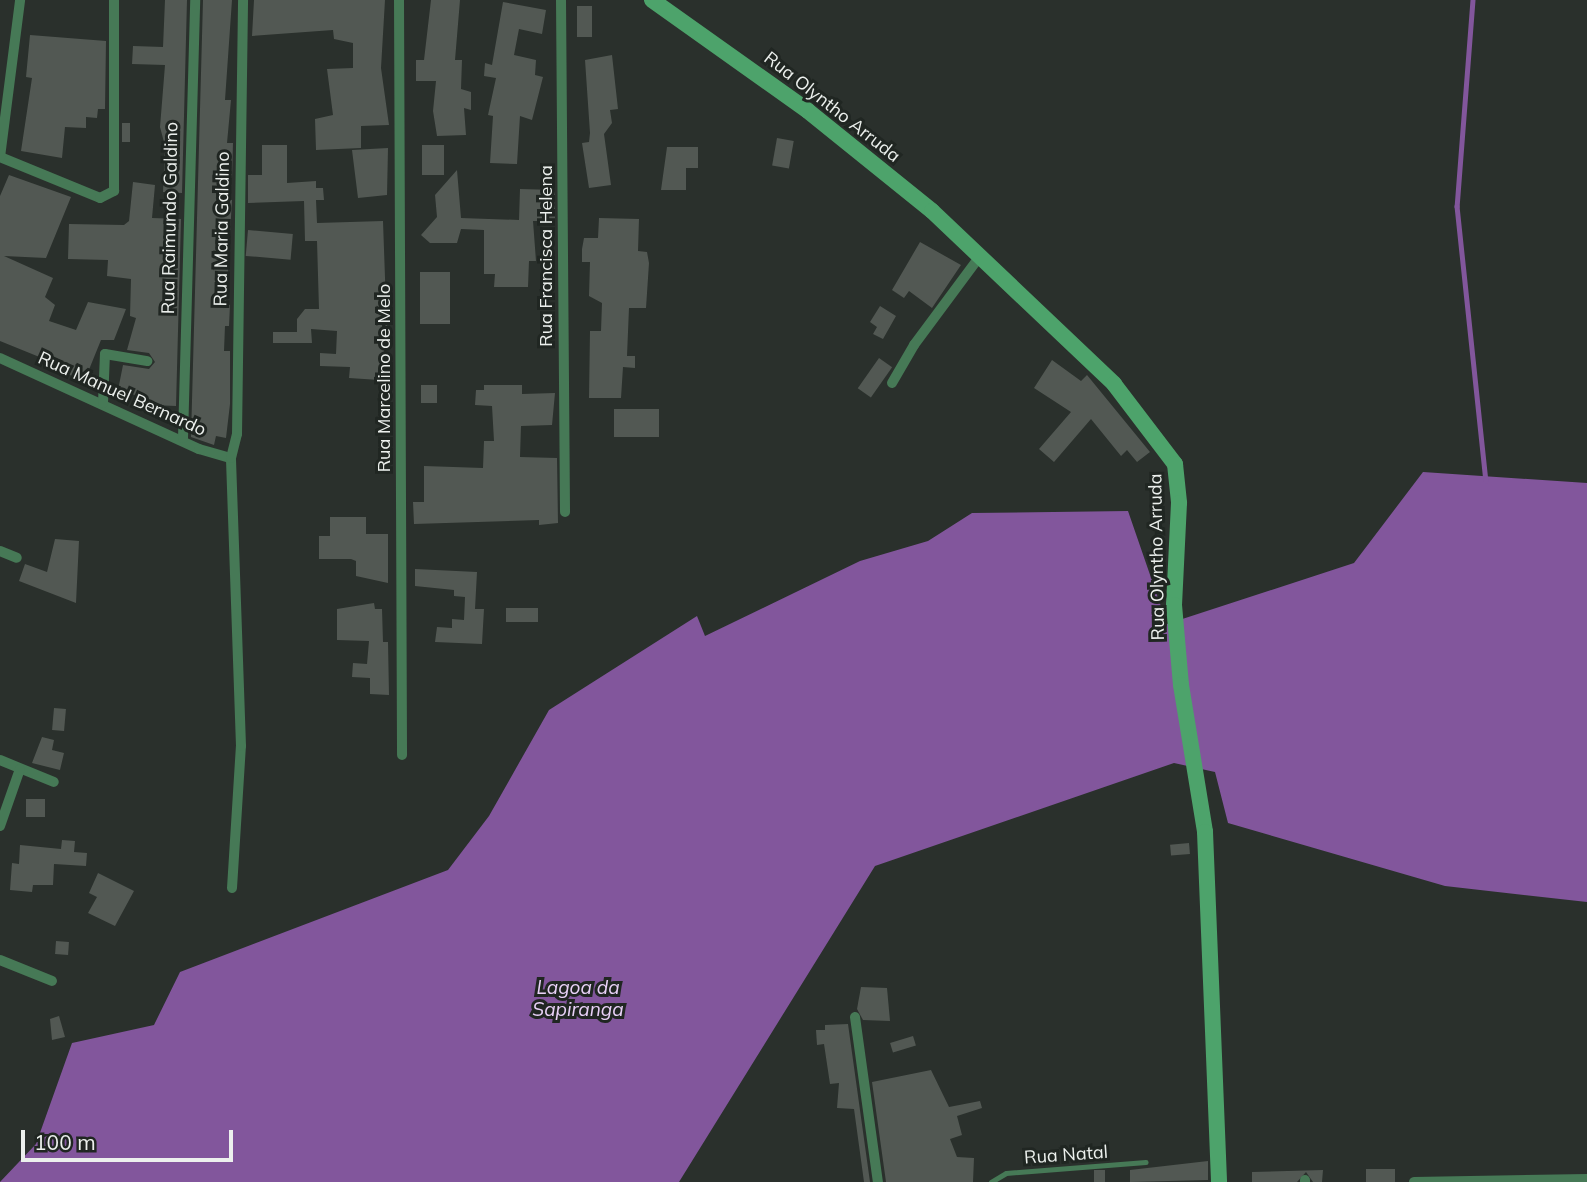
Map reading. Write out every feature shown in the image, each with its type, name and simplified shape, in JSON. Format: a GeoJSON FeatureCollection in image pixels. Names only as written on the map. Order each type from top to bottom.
{"type":"FeatureCollection","features":[{"type":"Feature","properties":{"kind":"street"},"geometry":{"type":"LineString","coordinates":[[20,0],[0,157],[100,198],[114,191],[114,0]]}},
{"type":"Feature","properties":{"kind":"street","name":"Rua Raimundo Galdino"},"geometry":{"type":"LineString","coordinates":[[183,438],[195,0]]}},
{"type":"Feature","properties":{"kind":"street","name":"Rua Maria Galdino"},"geometry":{"type":"LineString","coordinates":[[232,888],[241,737],[231,458],[237,434],[243,0]]}},
{"type":"Feature","properties":{"kind":"street","name":"Rua Marcelino de Melo"},"geometry":{"type":"LineString","coordinates":[[399,0],[402,755]]}},
{"type":"Feature","properties":{"kind":"street","name":"Rua Francisca Helena"},"geometry":{"type":"LineString","coordinates":[[562,0],[565,512]]}},
{"type":"Feature","properties":{"kind":"street","name":"Rua Olyntho Arruda"},"geometry":{"type":"LineString","coordinates":[[652,0],[808,111],[980,256],[1114,384],[1170,453],[1179,489],[1174,605],[1197,784],[1213,970],[1219,1182]]}},
{"type":"Feature","properties":{"kind":"street"},"geometry":{"type":"LineString","coordinates":[[892,383],[914,345],[980,256]]}},
{"type":"Feature","properties":{"kind":"street"},"geometry":{"type":"LineString","coordinates":[[103,403],[105,355],[147,361]]}},
{"type":"Feature","properties":{"kind":"street","name":"Rua Manuel Bernardo"},"geometry":{"type":"LineString","coordinates":[[0,358],[183,438],[199,449],[231,458]]}},
{"type":"Feature","properties":{"kind":"street"},"geometry":{"type":"LineString","coordinates":[[0,551],[18,558]]}},
{"type":"Feature","properties":{"kind":"street"},"geometry":{"type":"LineString","coordinates":[[0,760],[54,782]]}},
{"type":"Feature","properties":{"kind":"street"},"geometry":{"type":"LineString","coordinates":[[0,826],[20,768]]}},
{"type":"Feature","properties":{"kind":"street"},"geometry":{"type":"LineString","coordinates":[[0,960],[52,981]]}},
{"type":"Feature","properties":{"kind":"street"},"geometry":{"type":"LineString","coordinates":[[855,1017],[878,1182]]}},
{"type":"Feature","properties":{"kind":"street"},"geometry":{"type":"LineString","coordinates":[[1413,1182],[1587,1180]]}},
{"type":"Feature","properties":{"kind":"lane","name":"Rua Natal"},"geometry":{"type":"LineString","coordinates":[[991,1182],[1006,1173],[1146,1162]]}},
{"type":"Feature","properties":{"kind":"water","name":"Lagoa da Sapiranga"},"geometry":{"type":"Polygon","coordinates":[[[1423,472],[1587,483],[1587,902],[1445,886],[1228,823],[1215,772],[1174,763],[875,866],[679,1182],[0,1182],[36,1144],[72,1043],[154,1025],[180,972],[448,870],[489,816],[549,710],[697,616],[705,636],[860,561],[928,541],[972,513],[1128,511],[1167,624],[1354,563],[1423,472]]]}},
{"type":"Feature","properties":{"kind":"building"},"geometry":{"type":"Polygon","coordinates":[[[165,0],[187,0],[182,193],[163,192],[165,146],[160,127],[165,65],[132,64],[133,46],[163,47],[165,0]]]}},
{"type":"Feature","properties":{"kind":"building"},"geometry":{"type":"Polygon","coordinates":[[[203,0],[232,0],[225,100],[231,100],[227,143],[233,143],[232,178],[221,177],[219,198],[232,200],[226,304],[230,305],[229,326],[225,326],[224,351],[230,351],[230,404],[226,438],[216,436],[214,445],[191,437],[203,0]]]}},
{"type":"Feature","properties":{"kind":"building"},"geometry":{"type":"Polygon","coordinates":[[[254,0],[385,0],[381,68],[389,125],[361,126],[361,148],[316,150],[315,119],[333,115],[327,69],[353,68],[353,43],[334,39],[333,30],[252,36],[254,0]]]}},
{"type":"Feature","properties":{"kind":"building"},"geometry":{"type":"Polygon","coordinates":[[[431,0],[460,0],[455,60],[462,60],[461,89],[471,92],[471,110],[464,108],[466,135],[437,136],[433,111],[436,81],[416,81],[416,60],[424,60],[431,0]]]}},
{"type":"Feature","properties":{"kind":"building"},"geometry":{"type":"Polygon","coordinates":[[[503,2],[546,10],[542,34],[519,29],[514,55],[536,60],[535,75],[543,77],[532,120],[520,116],[517,164],[490,163],[493,116],[488,115],[496,78],[484,76],[485,63],[492,65],[503,2]]]}},
{"type":"Feature","properties":{"kind":"building"},"geometry":{"type":"Polygon","coordinates":[[[577,6],[592,6],[592,37],[577,37],[577,6]]]}},
{"type":"Feature","properties":{"kind":"building"},"geometry":{"type":"Polygon","coordinates":[[[30,35],[106,41],[105,109],[98,109],[97,118],[86,117],[86,128],[65,127],[62,158],[21,151],[32,78],[26,77],[30,35]]]}},
{"type":"Feature","properties":{"kind":"building"},"geometry":{"type":"Polygon","coordinates":[[[612,55],[618,109],[610,110],[612,123],[604,134],[611,185],[589,188],[582,143],[589,142],[590,133],[585,60],[612,55]]]}},
{"type":"Feature","properties":{"kind":"building"},"geometry":{"type":"Polygon","coordinates":[[[122,123],[130,123],[130,142],[122,142],[122,123]]]}},
{"type":"Feature","properties":{"kind":"building"},"geometry":{"type":"Polygon","coordinates":[[[777,138],[794,141],[789,169],[772,166],[777,138]]]}},
{"type":"Feature","properties":{"kind":"building"},"geometry":{"type":"Polygon","coordinates":[[[262,145],[287,145],[287,183],[316,181],[316,188],[323,188],[324,200],[316,200],[317,223],[383,221],[387,334],[379,380],[349,378],[350,367],[320,366],[320,353],[336,354],[337,331],[311,329],[312,343],[273,343],[273,332],[297,332],[297,319],[305,309],[319,309],[317,241],[305,241],[304,201],[248,203],[248,175],[262,175],[262,145]]]}},
{"type":"Feature","properties":{"kind":"building"},"geometry":{"type":"Polygon","coordinates":[[[422,145],[444,145],[444,175],[422,175],[422,145]]]}},
{"type":"Feature","properties":{"kind":"building"},"geometry":{"type":"Polygon","coordinates":[[[667,147],[698,147],[698,168],[686,168],[686,190],[661,190],[667,147]]]}},
{"type":"Feature","properties":{"kind":"building"},"geometry":{"type":"Polygon","coordinates":[[[388,148],[387,195],[358,198],[352,150],[388,148]]]}},
{"type":"Feature","properties":{"kind":"building"},"geometry":{"type":"Polygon","coordinates":[[[457,170],[461,218],[519,220],[520,189],[555,190],[555,221],[533,221],[536,261],[529,261],[528,287],[494,287],[495,274],[484,274],[484,230],[461,229],[457,243],[430,243],[421,235],[437,217],[435,195],[457,170]]]}},
{"type":"Feature","properties":{"kind":"building"},"geometry":{"type":"Polygon","coordinates":[[[9,175],[71,197],[46,258],[4,256],[53,278],[45,297],[55,305],[49,321],[76,330],[88,302],[126,309],[114,340],[101,340],[84,382],[62,371],[64,367],[0,341],[0,196],[9,175]]]}},
{"type":"Feature","properties":{"kind":"building"},"geometry":{"type":"Polygon","coordinates":[[[133,182],[155,185],[152,218],[181,219],[176,406],[152,405],[152,400],[118,390],[123,365],[149,369],[155,362],[149,353],[127,350],[136,318],[130,316],[131,279],[107,276],[108,260],[68,259],[69,224],[124,225],[129,221],[133,182]]]}},
{"type":"Feature","properties":{"kind":"building"},"geometry":{"type":"Polygon","coordinates":[[[599,218],[639,219],[638,251],[647,252],[649,263],[646,308],[629,308],[627,356],[635,356],[635,368],[623,367],[621,398],[589,398],[590,331],[601,331],[602,303],[589,296],[590,262],[582,262],[582,249],[584,238],[598,238],[599,218]]]}},
{"type":"Feature","properties":{"kind":"building"},"geometry":{"type":"Polygon","coordinates":[[[248,230],[293,234],[291,260],[246,256],[248,230]]]}},
{"type":"Feature","properties":{"kind":"building"},"geometry":{"type":"Polygon","coordinates":[[[920,242],[961,265],[932,308],[909,291],[904,298],[892,290],[920,242]]]}},
{"type":"Feature","properties":{"kind":"building"},"geometry":{"type":"Polygon","coordinates":[[[420,272],[450,272],[450,324],[420,324],[420,272]]]}},
{"type":"Feature","properties":{"kind":"building"},"geometry":{"type":"Polygon","coordinates":[[[880,306],[896,316],[883,339],[873,334],[877,327],[870,322],[880,306]]]}},
{"type":"Feature","properties":{"kind":"building"},"geometry":{"type":"Polygon","coordinates":[[[879,358],[892,367],[871,397],[858,388],[879,358]]]}},
{"type":"Feature","properties":{"kind":"building"},"geometry":{"type":"Polygon","coordinates":[[[1052,360],[1081,381],[1087,375],[1150,452],[1137,462],[1127,450],[1121,456],[1091,419],[1054,462],[1039,449],[1071,412],[1034,388],[1052,360]]]}},
{"type":"Feature","properties":{"kind":"building"},"geometry":{"type":"Polygon","coordinates":[[[421,385],[437,385],[437,403],[421,403],[421,385]]]}},
{"type":"Feature","properties":{"kind":"building"},"geometry":{"type":"Polygon","coordinates":[[[484,385],[522,385],[522,394],[555,393],[552,425],[521,426],[520,457],[557,458],[558,523],[539,525],[539,520],[414,524],[413,502],[424,502],[424,466],[483,468],[484,441],[494,441],[492,406],[475,405],[476,390],[484,390],[484,385]]]}},
{"type":"Feature","properties":{"kind":"building"},"geometry":{"type":"Polygon","coordinates":[[[614,409],[659,409],[659,437],[614,437],[614,409]]]}},
{"type":"Feature","properties":{"kind":"building"},"geometry":{"type":"Polygon","coordinates":[[[330,517],[366,517],[366,534],[388,534],[388,583],[356,576],[356,561],[351,559],[319,559],[319,536],[330,536],[330,517]]]}},
{"type":"Feature","properties":{"kind":"building"},"geometry":{"type":"Polygon","coordinates":[[[55,539],[79,541],[76,603],[19,581],[25,564],[47,572],[55,539]]]}},
{"type":"Feature","properties":{"kind":"building"},"geometry":{"type":"Polygon","coordinates":[[[415,569],[477,572],[475,609],[484,609],[482,644],[435,642],[437,627],[452,628],[452,619],[464,620],[465,597],[454,596],[454,590],[415,586],[415,569]]]}},
{"type":"Feature","properties":{"kind":"building"},"geometry":{"type":"Polygon","coordinates":[[[374,603],[375,609],[382,609],[383,642],[388,642],[389,695],[370,694],[370,678],[352,677],[353,663],[367,664],[369,641],[337,640],[337,609],[374,603]]]}},
{"type":"Feature","properties":{"kind":"building"},"geometry":{"type":"Polygon","coordinates":[[[506,608],[538,608],[538,622],[506,622],[506,608]]]}},
{"type":"Feature","properties":{"kind":"building"},"geometry":{"type":"Polygon","coordinates":[[[54,708],[66,709],[64,731],[52,730],[54,708]]]}},
{"type":"Feature","properties":{"kind":"building"},"geometry":{"type":"Polygon","coordinates":[[[42,737],[54,740],[52,750],[64,753],[60,770],[32,763],[42,737]]]}},
{"type":"Feature","properties":{"kind":"building"},"geometry":{"type":"Polygon","coordinates":[[[26,799],[45,799],[45,817],[26,817],[26,799]]]}},
{"type":"Feature","properties":{"kind":"building"},"geometry":{"type":"Polygon","coordinates":[[[62,840],[75,841],[74,852],[87,853],[86,866],[54,864],[53,885],[33,885],[32,892],[10,890],[12,863],[19,864],[20,845],[61,849],[62,840]]]}},
{"type":"Feature","properties":{"kind":"building"},"geometry":{"type":"Polygon","coordinates":[[[1189,843],[1190,854],[1171,856],[1170,845],[1189,843]]]}},
{"type":"Feature","properties":{"kind":"building"},"geometry":{"type":"Polygon","coordinates":[[[98,873],[134,891],[115,926],[88,913],[97,897],[89,893],[98,873]]]}},
{"type":"Feature","properties":{"kind":"building"},"geometry":{"type":"Polygon","coordinates":[[[56,941],[69,942],[68,955],[55,954],[56,941]]]}},
{"type":"Feature","properties":{"kind":"building"},"geometry":{"type":"Polygon","coordinates":[[[861,987],[887,988],[890,1021],[863,1020],[857,1009],[861,987]]]}},
{"type":"Feature","properties":{"kind":"building"},"geometry":{"type":"Polygon","coordinates":[[[59,1016],[65,1037],[52,1040],[50,1019],[59,1016]]]}},
{"type":"Feature","properties":{"kind":"building"},"geometry":{"type":"Polygon","coordinates":[[[848,1024],[870,1182],[864,1182],[854,1109],[837,1108],[839,1083],[830,1084],[824,1044],[817,1045],[816,1030],[825,1030],[825,1025],[848,1024]]]}},
{"type":"Feature","properties":{"kind":"building"},"geometry":{"type":"Polygon","coordinates":[[[913,1036],[916,1046],[893,1053],[890,1043],[913,1036]]]}},
{"type":"Feature","properties":{"kind":"building"},"geometry":{"type":"Polygon","coordinates":[[[931,1070],[949,1107],[980,1101],[982,1108],[957,1116],[962,1135],[950,1139],[957,1157],[974,1158],[973,1182],[886,1182],[872,1082],[931,1070]]]}},
{"type":"Feature","properties":{"kind":"building"},"geometry":{"type":"Polygon","coordinates":[[[1208,1161],[1208,1180],[1130,1182],[1130,1170],[1208,1161]]]}},
{"type":"Feature","properties":{"kind":"building"},"geometry":{"type":"Polygon","coordinates":[[[1366,1169],[1395,1169],[1395,1182],[1366,1182],[1366,1169]]]}},
{"type":"Feature","properties":{"kind":"building"},"geometry":{"type":"Polygon","coordinates":[[[1094,1170],[1105,1170],[1105,1182],[1094,1182],[1094,1170]]]}},
{"type":"Feature","properties":{"kind":"building"},"geometry":{"type":"Polygon","coordinates":[[[1323,1170],[1322,1182],[1313,1182],[1306,1172],[1297,1182],[1252,1182],[1252,1172],[1323,1170]]]}},
{"type":"Feature","properties":{"kind":"waterway"},"geometry":{"type":"LineString","coordinates":[[1473,0],[1457,206],[1486,480]]}}]}
